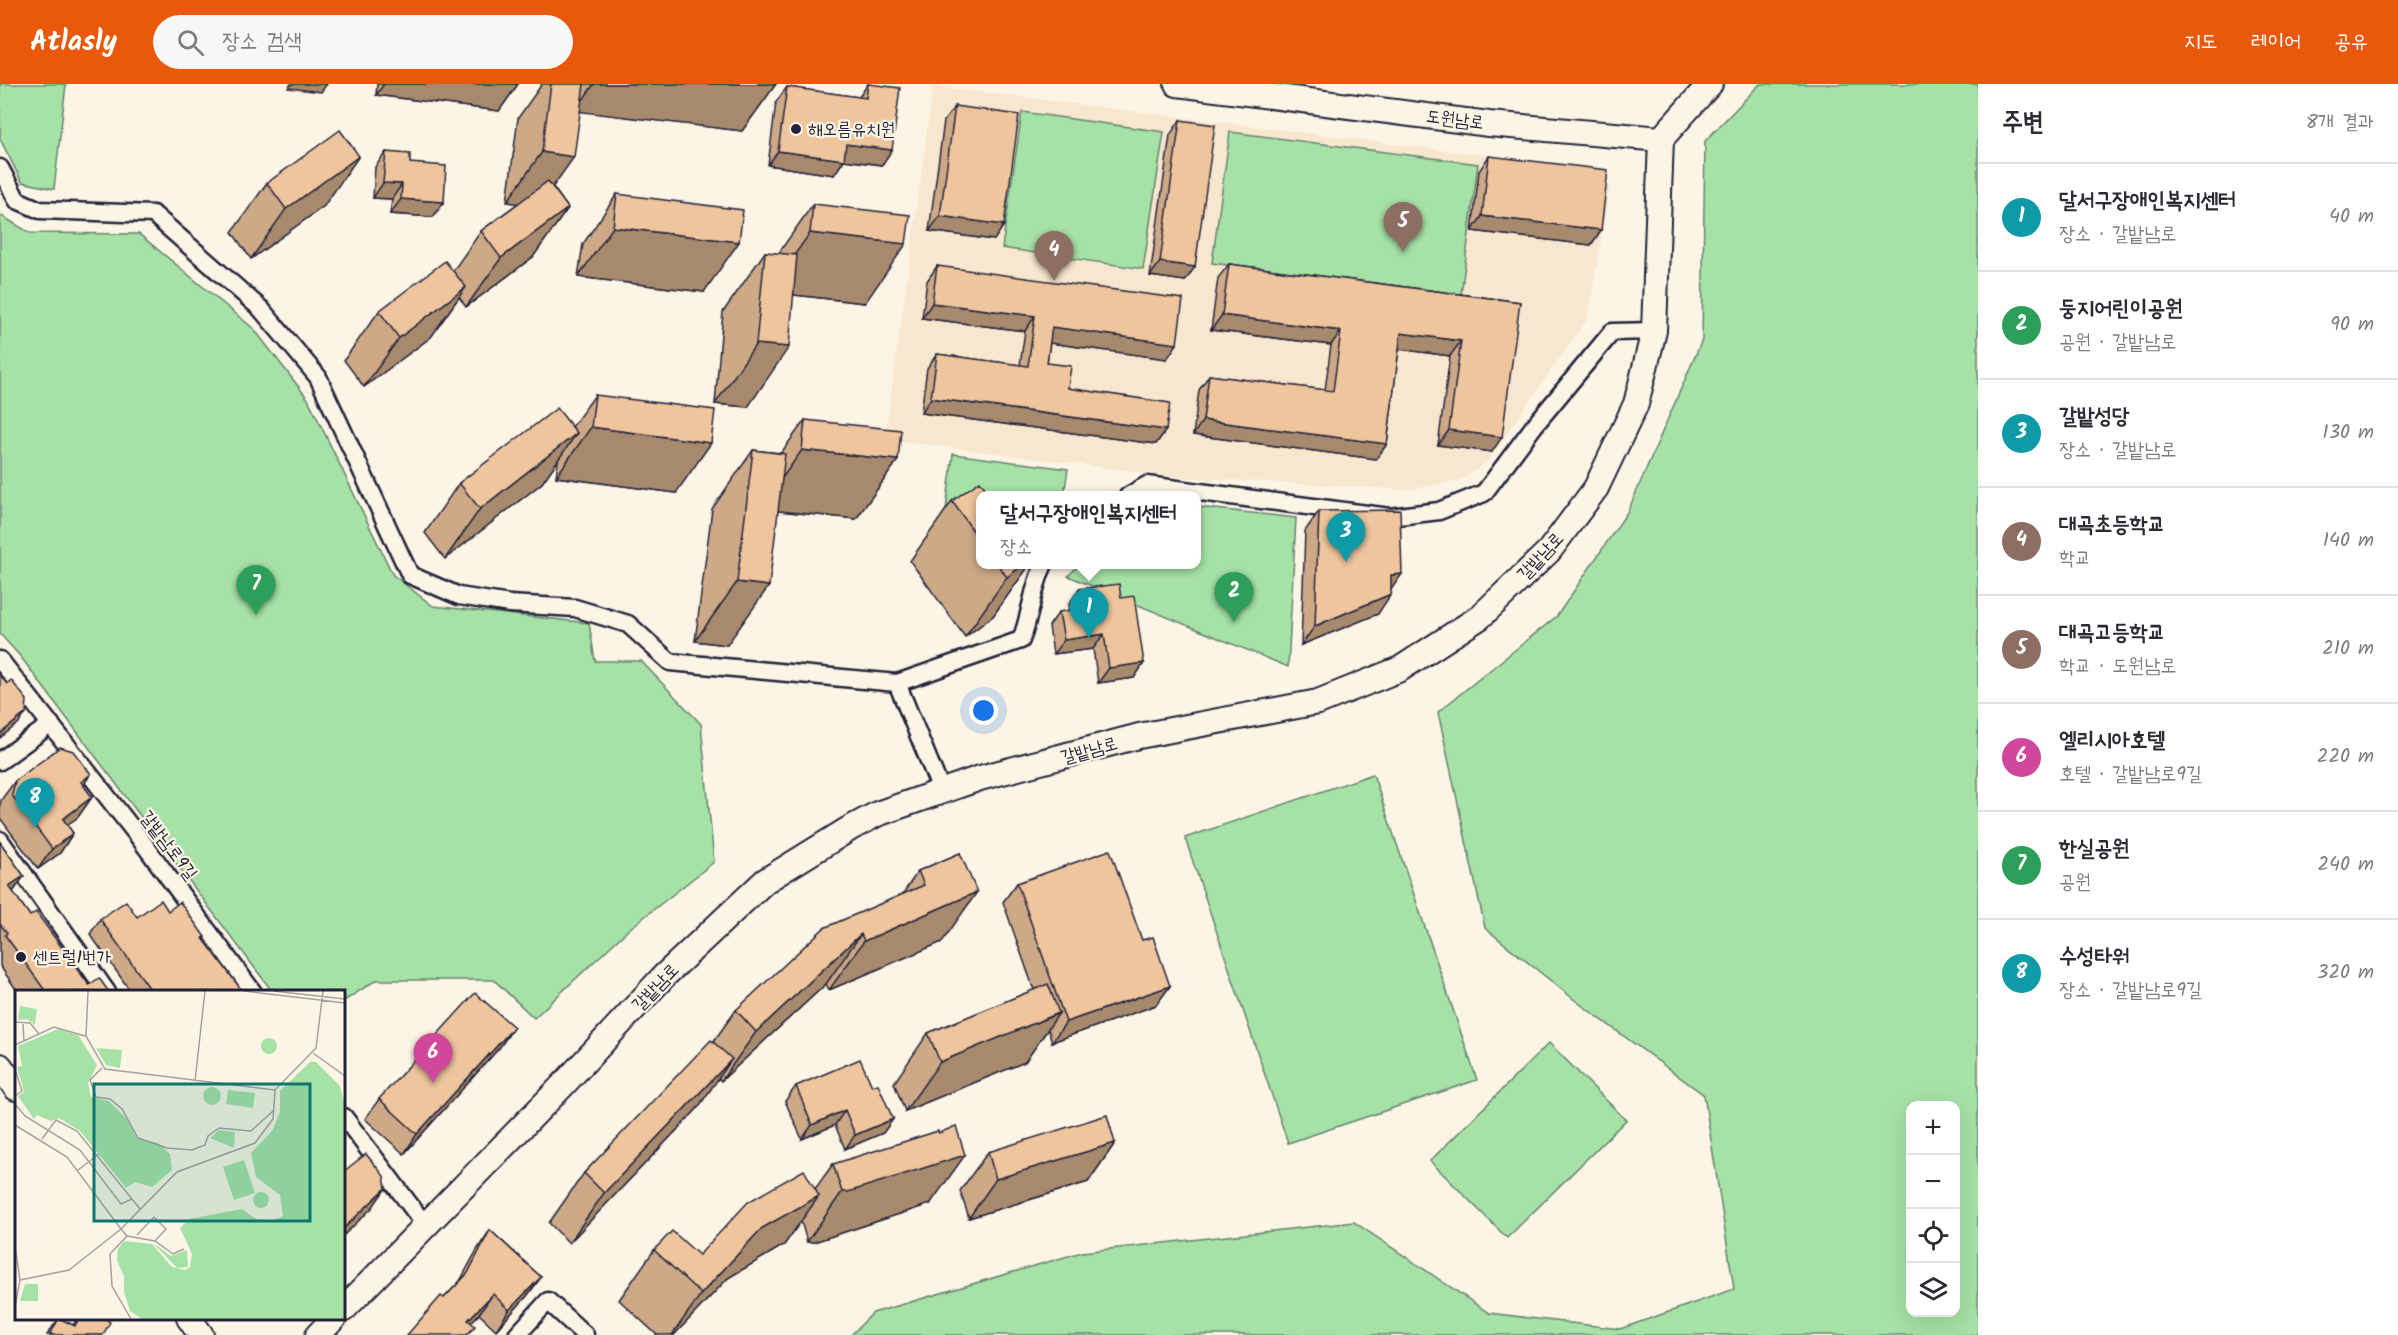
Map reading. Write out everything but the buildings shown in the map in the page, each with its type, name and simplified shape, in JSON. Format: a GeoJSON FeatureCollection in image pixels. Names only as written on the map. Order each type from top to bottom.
{"type":"FeatureCollection","features":[{"type":"Feature","properties":{"kind":"main road","name":"도원남로"},"geometry":{"type":"LineString","coordinates":[[1177,84],[1489,124],[1661,139]]}},
{"type":"Feature","properties":{"kind":"main road"},"geometry":{"type":"LineString","coordinates":[[1661,139],[1710,84]]}},
{"type":"Feature","properties":{"kind":"main road","name":"갈밭남로"},"geometry":{"type":"LineString","coordinates":[[345,1308],[562,1086],[664,976],[765,882],[849,829],[877,814],[980,778],[1139,736],[1318,702],[1400,669],[1480,617],[1549,551],[1596,488],[1636,404],[1654,331],[1661,139]]}},
{"type":"Feature","properties":{"kind":"main road"},"geometry":{"type":"LineString","coordinates":[[0,1066],[15,1087]]}},
{"type":"Feature","properties":{"kind":"main road"},"geometry":{"type":"LineString","coordinates":[[190,1320],[201,1335]]}},
{"type":"Feature","properties":{"kind":"main road"},"geometry":{"type":"LineString","coordinates":[[318,1335],[332,1320]]}},
{"type":"Feature","properties":{"kind":"street"},"geometry":{"type":"LineString","coordinates":[[0,168],[17,200],[40,210],[153,214],[261,309],[318,378],[410,575],[459,596],[510,604],[575,608],[628,624],[670,662],[897,682],[1021,640],[1028,623],[1035,584],[1042,569]]}},
{"type":"Feature","properties":{"kind":"street"},"geometry":{"type":"LineString","coordinates":[[1201,492],[1390,517],[1439,511],[1484,493],[1534,426],[1612,332],[1654,331]]}},
{"type":"Feature","properties":{"kind":"street"},"geometry":{"type":"LineString","coordinates":[[1136,491],[1147,485],[1193,491]]}},
{"type":"Feature","properties":{"kind":"street","name":"갈밭남로9길"},"geometry":{"type":"LineString","coordinates":[[0,660],[191,906],[252,990]]}},
{"type":"Feature","properties":{"kind":"street"},"geometry":{"type":"LineString","coordinates":[[897,682],[941,790]]}},
{"type":"Feature","properties":{"kind":"street"},"geometry":{"type":"LineString","coordinates":[[0,761],[51,724]]}},
{"type":"Feature","properties":{"kind":"street"},"geometry":{"type":"LineString","coordinates":[[0,840],[107,990]]}},
{"type":"Feature","properties":{"kind":"street"},"geometry":{"type":"LineString","coordinates":[[347,1128],[425,1225]]}},
{"type":"Feature","properties":{"kind":"street"},"geometry":{"type":"LineString","coordinates":[[517,1335],[548,1301],[585,1335]]}},
{"type":"Feature","properties":{"kind":"shaded area"},"geometry":{"type":"Polygon","coordinates":[[[933,86],[1592,169],[1610,185],[1588,318],[1486,463],[1461,480],[1407,490],[1177,477],[885,439],[933,86]]]}},
{"type":"Feature","properties":{"kind":"green space"},"geometry":{"type":"Polygon","coordinates":[[[0,84],[66,84],[54,189],[22,182],[0,139],[0,84]]]}},
{"type":"Feature","properties":{"kind":"green space"},"geometry":{"type":"Polygon","coordinates":[[[1760,84],[1978,84],[1978,1335],[851,1335],[873,1313],[1082,1252],[1354,1222],[1489,1313],[1620,1329],[1734,1289],[1704,1095],[1576,1001],[1485,928],[1438,712],[1557,616],[1628,511],[1702,340],[1705,141],[1760,84]]]}},
{"type":"Feature","properties":{"kind":"green space"},"geometry":{"type":"Polygon","coordinates":[[[1022,112],[1164,132],[1143,269],[1002,248],[1022,112]]]}},
{"type":"Feature","properties":{"kind":"green space"},"geometry":{"type":"Polygon","coordinates":[[[1230,132],[1478,164],[1461,295],[1212,263],[1230,132]]]}},
{"type":"Feature","properties":{"kind":"green space"},"geometry":{"type":"Polygon","coordinates":[[[0,215],[30,233],[139,234],[254,329],[308,399],[393,575],[433,606],[589,623],[595,661],[641,661],[701,724],[714,862],[629,929],[534,1018],[494,980],[376,980],[345,1000],[345,990],[271,990],[20,656],[0,634],[0,215]]]}},
{"type":"Feature","properties":{"kind":"green space"},"geometry":{"type":"Polygon","coordinates":[[[953,454],[1068,469],[1065,491],[976,491],[976,512],[946,509],[953,454]]]}},
{"type":"Feature","properties":{"kind":"green space"},"geometry":{"type":"Polygon","coordinates":[[[1201,507],[1296,518],[1288,667],[1068,576],[1075,569],[1201,569],[1201,507]]]}},
{"type":"Feature","properties":{"kind":"green space"},"geometry":{"type":"Polygon","coordinates":[[[1373,774],[1477,1080],[1288,1143],[1185,838],[1373,774]]]}},
{"type":"Feature","properties":{"kind":"green space"},"geometry":{"type":"Polygon","coordinates":[[[1549,1043],[1626,1120],[1507,1238],[1430,1161],[1549,1043]]]}},
{"type":"Feature","properties":{"kind":"place","name":"해오름유치원"},"geometry":{"type":"Point","coordinates":[796,129]}},
{"type":"Feature","properties":{"kind":"place","name":"대곡고등학교"},"geometry":{"type":"Point","coordinates":[1403,252]}},
{"type":"Feature","properties":{"kind":"place","name":"대곡초등학교"},"geometry":{"type":"Point","coordinates":[1054,281]}},
{"type":"Feature","properties":{"kind":"place","name":"갈밭성당"},"geometry":{"type":"Point","coordinates":[1346,562]}},
{"type":"Feature","properties":{"kind":"place","name":"한실공원"},"geometry":{"type":"Point","coordinates":[256,615]}},
{"type":"Feature","properties":{"kind":"place","name":"둥지어린이공원"},"geometry":{"type":"Point","coordinates":[1234,622]}},
{"type":"Feature","properties":{"kind":"place","name":"달서구장애인복지센터"},"geometry":{"type":"Point","coordinates":[1089,638]}},
{"type":"Feature","properties":{"kind":"place","name":"수성타워"},"geometry":{"type":"Point","coordinates":[35,828]}},
{"type":"Feature","properties":{"kind":"place","name":"센트럴1번가"},"geometry":{"type":"Point","coordinates":[21,957]}},
{"type":"Feature","properties":{"kind":"place","name":"엘리시아호텔"},"geometry":{"type":"Point","coordinates":[433,1083]}}]}
